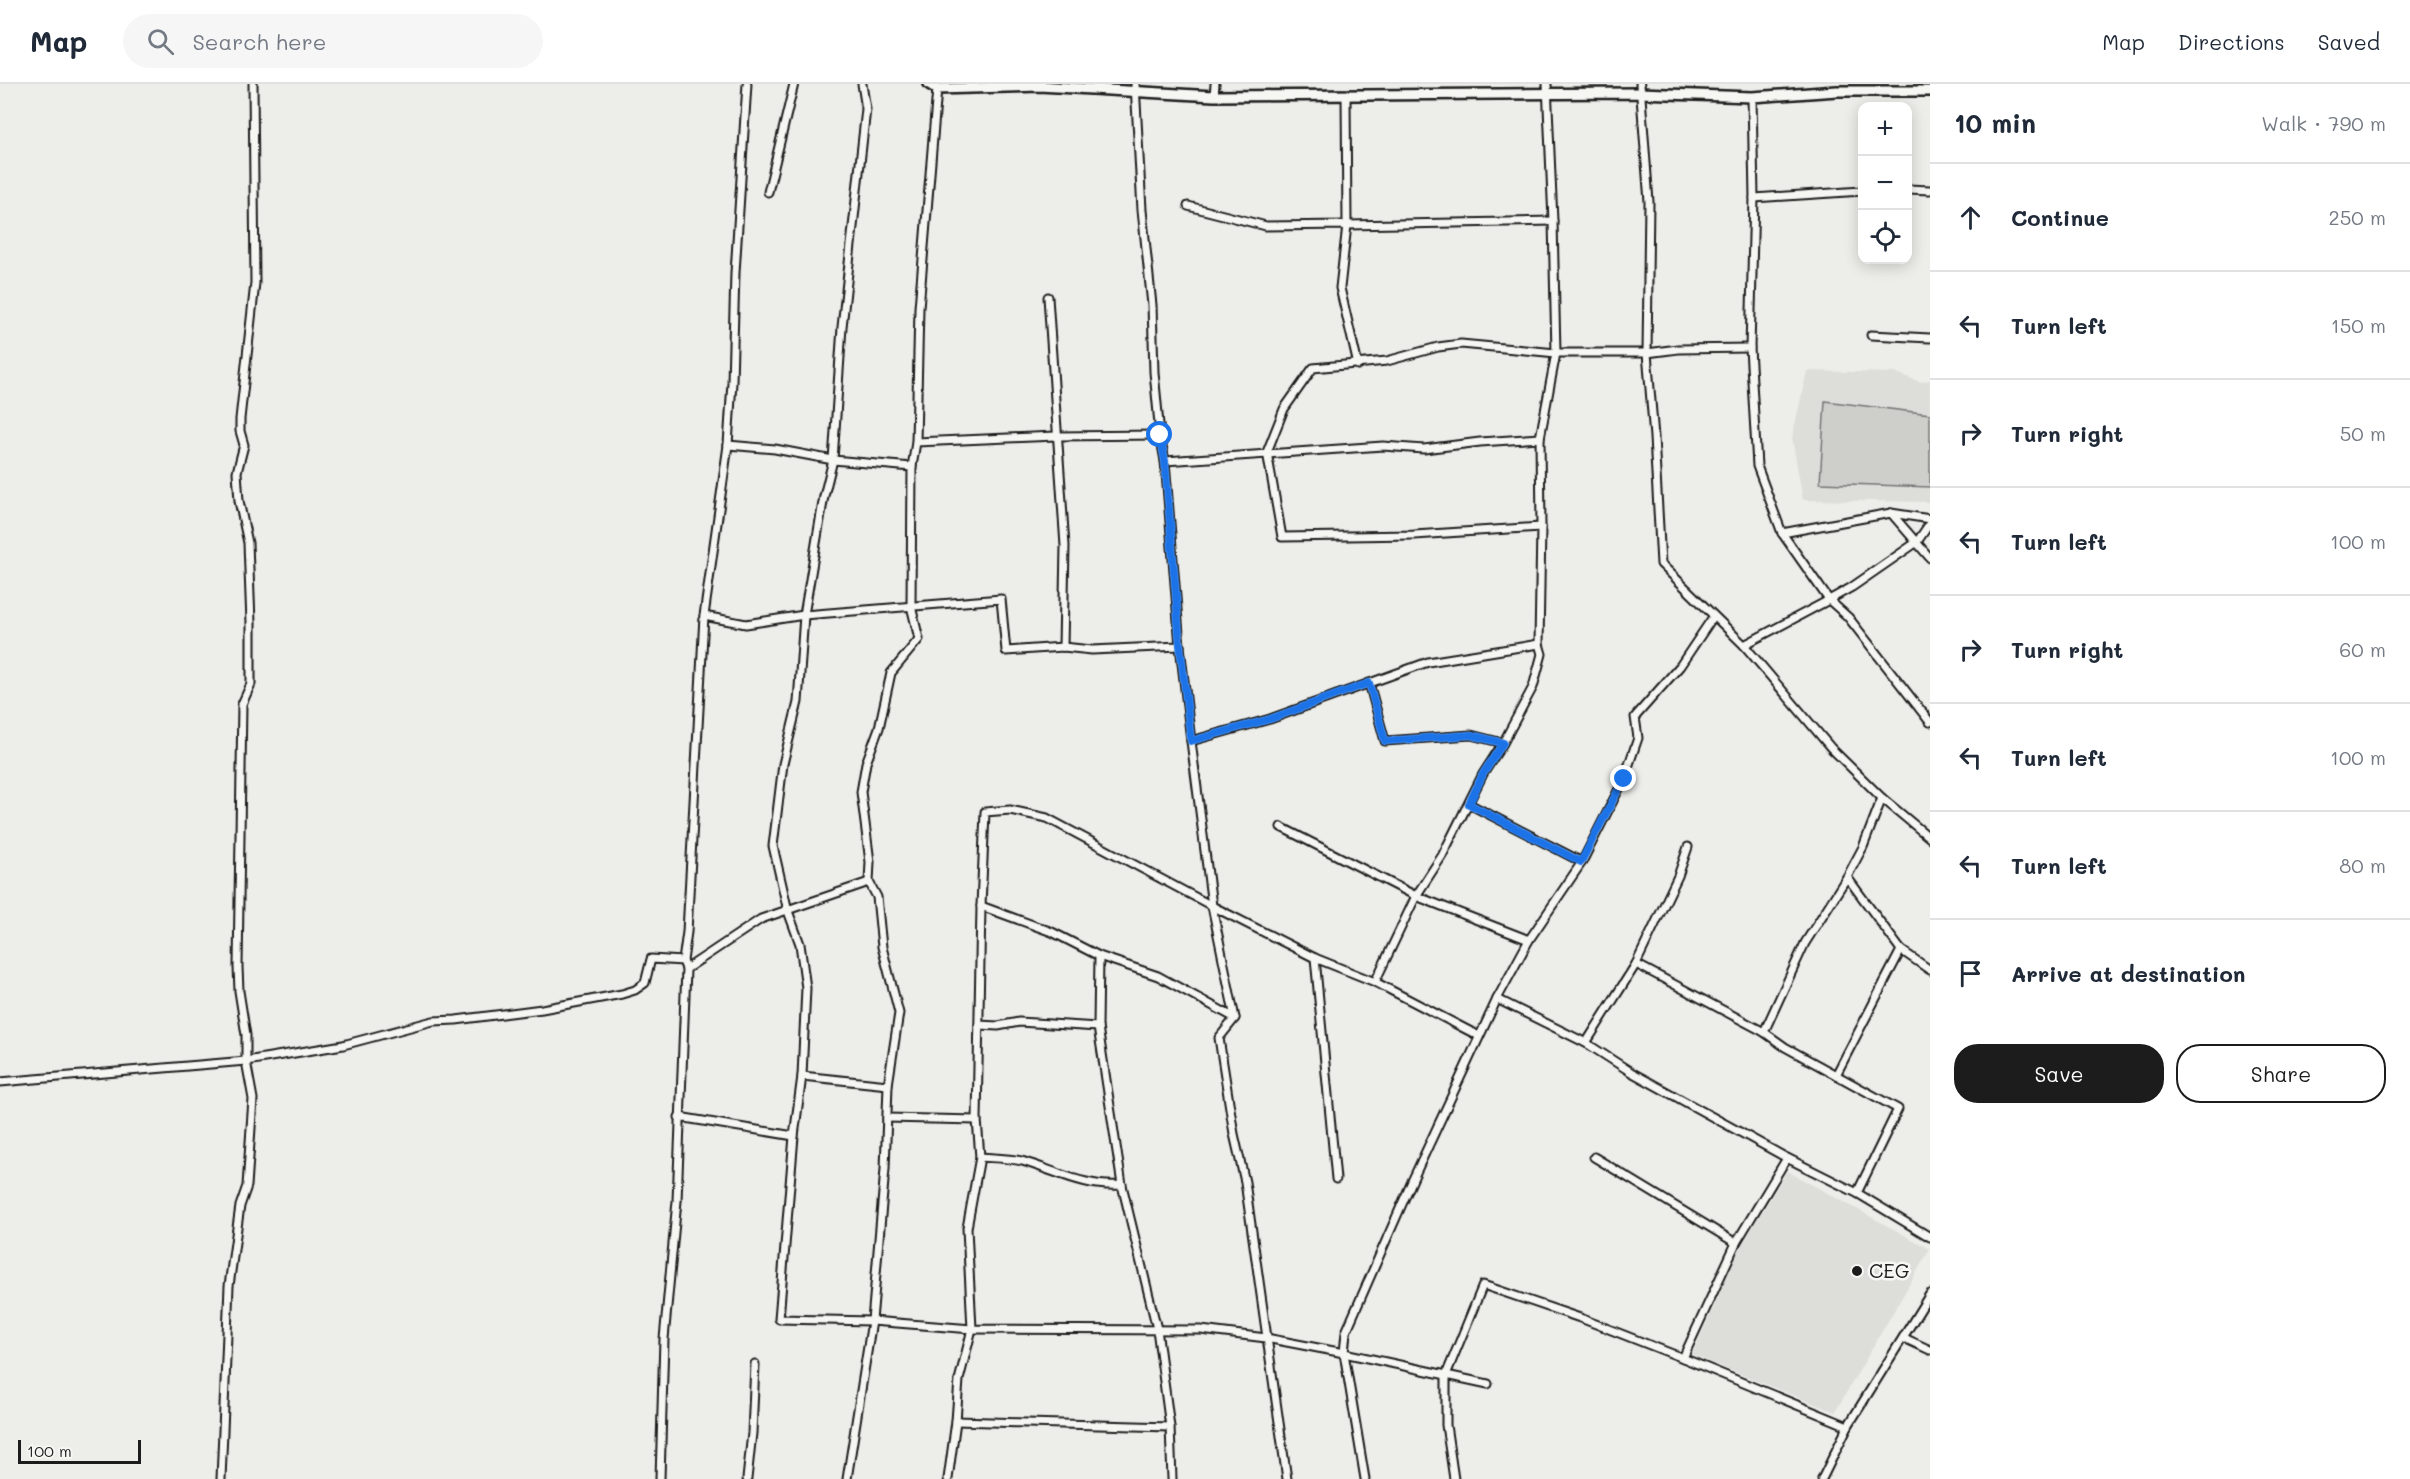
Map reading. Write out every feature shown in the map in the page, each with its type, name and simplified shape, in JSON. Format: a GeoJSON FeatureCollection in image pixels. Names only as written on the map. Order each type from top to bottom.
{"type":"FeatureCollection","features":[{"type":"Feature","properties":{"kind":"street"},"geometry":{"type":"LineString","coordinates":[[221,1479],[229,1286],[240,1206],[247,1186],[253,1099],[246,1061],[246,1035],[239,991],[238,957],[242,704],[250,684],[251,623],[248,543],[239,501],[237,472],[244,445],[240,420],[255,283],[253,84]]}},
{"type":"Feature","properties":{"kind":"street"},"geometry":{"type":"LineString","coordinates":[[660,1479],[664,1338],[677,1201],[684,1038],[684,965],[704,616],[728,445],[735,273],[747,84]]}},
{"type":"Feature","properties":{"kind":"street"},"geometry":{"type":"LineString","coordinates":[[768,192],[794,84]]}},
{"type":"Feature","properties":{"kind":"street"},"geometry":{"type":"LineString","coordinates":[[862,84],[866,109],[842,327],[833,460],[824,495],[804,615],[798,702],[783,764],[773,846],[788,911],[800,944],[806,988],[802,1076],[794,1136],[779,1319],[872,1321],[972,1329],[1201,1330],[1266,1338],[1488,1384]]}},
{"type":"Feature","properties":{"kind":"street"},"geometry":{"type":"LineString","coordinates":[[1214,96],[1215,84]]}},
{"type":"Feature","properties":{"kind":"street"},"geometry":{"type":"LineString","coordinates":[[1375,982],[1416,896],[1442,856],[1483,774],[1503,743],[1533,687],[1542,654],[1539,644],[1540,438],[1556,353],[1547,84]]}},
{"type":"Feature","properties":{"kind":"street"},"geometry":{"type":"LineString","coordinates":[[847,1479],[872,1321],[885,1168],[888,1085],[899,1013],[882,947],[877,897],[869,882],[870,862],[861,792],[866,763],[879,729],[891,673],[919,639],[911,606],[912,467],[916,442],[919,308],[933,87],[1135,87],[1214,96],[1546,96],[1640,89],[1752,97],[1836,87],[1930,91]]}},
{"type":"Feature","properties":{"kind":"street"},"geometry":{"type":"LineString","coordinates":[[1135,87],[1142,210],[1152,305],[1154,372],[1165,461],[1180,645],[1212,906],[1234,1018],[1219,1038],[1234,1134],[1245,1182],[1287,1479]]}},
{"type":"Feature","properties":{"kind":"street"},"geometry":{"type":"LineString","coordinates":[[1640,89],[1649,202],[1647,353],[1661,564],[1744,645],[1831,748],[1882,798],[1930,838]]}},
{"type":"Feature","properties":{"kind":"street"},"geometry":{"type":"LineString","coordinates":[[1346,96],[1347,225],[1340,288],[1358,365]]}},
{"type":"Feature","properties":{"kind":"street"},"geometry":{"type":"LineString","coordinates":[[1752,97],[1754,198],[1750,348],[1757,466],[1782,533],[1829,600],[1848,616],[1930,722]]}},
{"type":"Feature","properties":{"kind":"street"},"geometry":{"type":"LineString","coordinates":[[1912,189],[1930,190]]}},
{"type":"Feature","properties":{"kind":"street"},"geometry":{"type":"LineString","coordinates":[[1754,198],[1858,191]]}},
{"type":"Feature","properties":{"kind":"street"},"geometry":{"type":"LineString","coordinates":[[1188,206],[1266,226],[1553,221]]}},
{"type":"Feature","properties":{"kind":"street"},"geometry":{"type":"LineString","coordinates":[[1048,297],[1065,546],[1063,646]]}},
{"type":"Feature","properties":{"kind":"street"},"geometry":{"type":"LineString","coordinates":[[1870,335],[1930,338]]}},
{"type":"Feature","properties":{"kind":"street"},"geometry":{"type":"LineString","coordinates":[[1541,527],[1414,535],[1282,537],[1267,452],[1284,408],[1312,368],[1387,361],[1438,347],[1461,344],[1556,353],[1647,353],[1678,349],[1750,348]]}},
{"type":"Feature","properties":{"kind":"street"},"geometry":{"type":"LineString","coordinates":[[916,442],[1056,436],[1160,435]]}},
{"type":"Feature","properties":{"kind":"street"},"geometry":{"type":"LineString","coordinates":[[1165,461],[1267,452],[1383,447],[1424,449],[1540,438]]}},
{"type":"Feature","properties":{"kind":"street"},"geometry":{"type":"LineString","coordinates":[[728,445],[775,449],[833,460],[912,467]]}},
{"type":"Feature","properties":{"kind":"street"},"geometry":{"type":"LineString","coordinates":[[1744,645],[1852,587],[1917,542],[1930,521],[1891,513],[1782,533]]}},
{"type":"Feature","properties":{"kind":"street"},"geometry":{"type":"LineString","coordinates":[[1891,513],[1930,558]]}},
{"type":"Feature","properties":{"kind":"street"},"geometry":{"type":"LineString","coordinates":[[704,616],[746,624],[804,615],[1001,599],[1006,651],[1063,646],[1092,650],[1180,645]]}},
{"type":"Feature","properties":{"kind":"street"},"geometry":{"type":"LineString","coordinates":[[1365,1479],[1344,1353],[1346,1332],[1497,999],[1528,940],[1581,862],[1624,779],[1638,738],[1635,717],[1680,666],[1713,617]]}},
{"type":"Feature","properties":{"kind":"street"},"geometry":{"type":"LineString","coordinates":[[1191,741],[1270,719],[1428,662],[1539,644]]}},
{"type":"Feature","properties":{"kind":"street"},"geometry":{"type":"LineString","coordinates":[[1369,683],[1385,741],[1471,735],[1503,743]]}},
{"type":"Feature","properties":{"kind":"street"},"geometry":{"type":"LineString","coordinates":[[1764,1032],[1805,943],[1847,877],[1863,847],[1882,798]]}},
{"type":"Feature","properties":{"kind":"street"},"geometry":{"type":"LineString","coordinates":[[1469,804],[1581,862]]}},
{"type":"Feature","properties":{"kind":"street"},"geometry":{"type":"LineString","coordinates":[[948,1479],[959,1380],[972,1329],[967,1228],[980,1157],[977,1120],[985,812],[1010,810],[1047,818],[1212,906],[1316,958],[1375,982],[1479,1036]]}},
{"type":"Feature","properties":{"kind":"street"},"geometry":{"type":"LineString","coordinates":[[1281,827],[1416,896],[1528,940]]}},
{"type":"Feature","properties":{"kind":"street"},"geometry":{"type":"LineString","coordinates":[[1586,1043],[1636,964],[1678,876],[1688,847]]}},
{"type":"Feature","properties":{"kind":"street"},"geometry":{"type":"LineString","coordinates":[[1847,877],[1901,950],[1930,970]]}},
{"type":"Feature","properties":{"kind":"street"},"geometry":{"type":"LineString","coordinates":[[0,1083],[246,1061],[343,1045],[433,1021],[542,1009],[622,994],[635,990],[645,983],[651,959],[684,965],[761,919],[869,882]]}},
{"type":"Feature","properties":{"kind":"street"},"geometry":{"type":"LineString","coordinates":[[981,906],[1052,933],[1099,956],[1158,976],[1234,1018]]}},
{"type":"Feature","properties":{"kind":"street"},"geometry":{"type":"LineString","coordinates":[[1836,1075],[1901,950]]}},
{"type":"Feature","properties":{"kind":"street"},"geometry":{"type":"LineString","coordinates":[[1099,956],[1098,1027],[1122,1185],[1157,1329],[1170,1427],[1172,1479]]}},
{"type":"Feature","properties":{"kind":"street"},"geometry":{"type":"LineString","coordinates":[[1316,958],[1336,1179]]}},
{"type":"Feature","properties":{"kind":"street"},"geometry":{"type":"LineString","coordinates":[[1636,964],[1764,1032],[1785,1047],[1898,1109],[1857,1193]]}},
{"type":"Feature","properties":{"kind":"street"},"geometry":{"type":"LineString","coordinates":[[1497,999],[1586,1043],[1631,1072],[1787,1158],[1857,1193],[1930,1237]]}},
{"type":"Feature","properties":{"kind":"street"},"geometry":{"type":"LineString","coordinates":[[979,1025],[998,1026],[1019,1022],[1098,1027]]}},
{"type":"Feature","properties":{"kind":"street"},"geometry":{"type":"LineString","coordinates":[[802,1076],[888,1085]]}},
{"type":"Feature","properties":{"kind":"street"},"geometry":{"type":"LineString","coordinates":[[679,1117],[794,1136]]}},
{"type":"Feature","properties":{"kind":"street"},"geometry":{"type":"LineString","coordinates":[[887,1118],[977,1120]]}},
{"type":"Feature","properties":{"kind":"street"},"geometry":{"type":"LineString","coordinates":[[980,1157],[1022,1161],[1092,1184],[1122,1185]]}},
{"type":"Feature","properties":{"kind":"street"},"geometry":{"type":"LineString","coordinates":[[1594,1157],[1737,1243]]}},
{"type":"Feature","properties":{"kind":"street"},"geometry":{"type":"LineString","coordinates":[[1683,1358],[1737,1243],[1787,1158]]}},
{"type":"Feature","properties":{"kind":"street"},"geometry":{"type":"LineString","coordinates":[[1454,1479],[1446,1425],[1446,1375],[1483,1286],[1583,1319],[1848,1426]]}},
{"type":"Feature","properties":{"kind":"street"},"geometry":{"type":"LineString","coordinates":[[1822,1479],[1848,1426],[1930,1294]]}},
{"type":"Feature","properties":{"kind":"street"},"geometry":{"type":"LineString","coordinates":[[1904,1338],[1930,1350]]}},
{"type":"Feature","properties":{"kind":"street"},"geometry":{"type":"LineString","coordinates":[[747,1479],[755,1364]]}},
{"type":"Feature","properties":{"kind":"street"},"geometry":{"type":"LineString","coordinates":[[956,1421],[1170,1427]]}},
{"type":"Feature","properties":{"kind":"shaded area"},"geometry":{"type":"Polygon","coordinates":[[[1807,371],[1897,373],[1920,382],[1930,380],[1930,502],[1803,500],[1792,438],[1807,371]]]}},
{"type":"Feature","properties":{"kind":"shaded area"},"geometry":{"type":"Polygon","coordinates":[[[1825,401],[1930,414],[1930,487],[1820,483],[1825,401]]]}},
{"type":"Feature","properties":{"kind":"shaded area"},"geometry":{"type":"Polygon","coordinates":[[[1787,1171],[1930,1249],[1835,1412],[1692,1355],[1740,1248],[1787,1171]]]}},
{"type":"Feature","properties":{"kind":"place","name":"CEG"},"geometry":{"type":"Point","coordinates":[1857,1271]}},
{"type":"Feature","properties":{"kind":"route"},"geometry":{"type":"LineString","coordinates":[[1160,435],[1165,461],[1180,645],[1191,741],[1270,719],[1369,683],[1385,741],[1471,735],[1503,743],[1483,774],[1469,804],[1581,862],[1624,779]]}}]}
